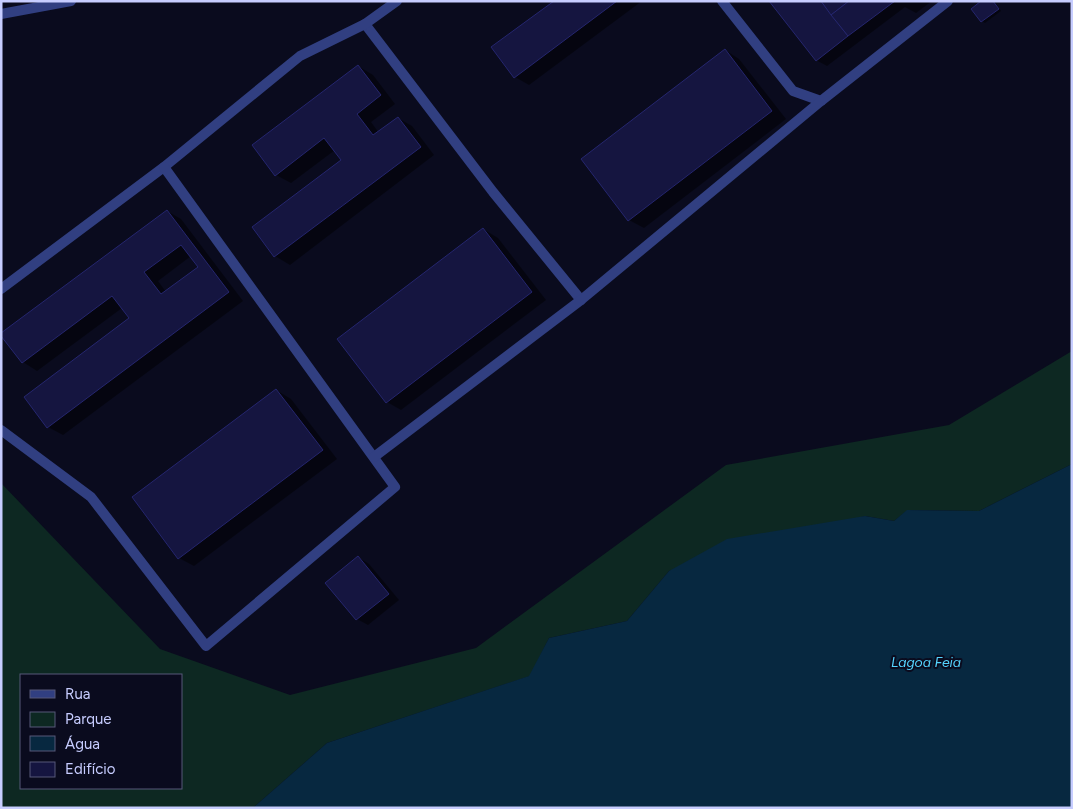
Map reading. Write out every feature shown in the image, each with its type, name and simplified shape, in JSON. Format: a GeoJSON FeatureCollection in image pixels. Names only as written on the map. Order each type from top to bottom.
{"type":"FeatureCollection","features":[{"type":"Feature","properties":{"kind":"street"},"geometry":{"type":"LineString","coordinates":[[1,14],[71,1]]}},
{"type":"Feature","properties":{"kind":"street"},"geometry":{"type":"LineString","coordinates":[[1,289],[164,167],[300,56],[364,24],[397,1]]}},
{"type":"Feature","properties":{"kind":"street"},"geometry":{"type":"LineString","coordinates":[[722,1],[793,91],[821,101]]}},
{"type":"Feature","properties":{"kind":"street"},"geometry":{"type":"LineString","coordinates":[[374,457],[581,300],[821,101],[948,1]]}},
{"type":"Feature","properties":{"kind":"street"},"geometry":{"type":"LineString","coordinates":[[364,24],[493,192],[581,300]]}},
{"type":"Feature","properties":{"kind":"street"},"geometry":{"type":"LineString","coordinates":[[1,430],[91,497],[206,646],[395,487],[164,167]]}},
{"type":"Feature","properties":{"kind":"green space"},"geometry":{"type":"Polygon","coordinates":[[[1072,351],[1072,464],[979,511],[908,510],[894,521],[865,516],[669,571],[627,621],[549,638],[530,676],[327,743],[253,808],[1,808],[1,483],[160,649],[290,695],[476,648],[726,465],[949,425],[1072,351]]]}},
{"type":"Feature","properties":{"kind":"water","name":"Lagoa Feia"},"geometry":{"type":"Polygon","coordinates":[[[1072,464],[1072,808],[253,808],[327,743],[529,676],[549,638],[627,621],[669,571],[727,539],[865,516],[894,521],[907,510],[979,511],[1072,464]]]}},
{"type":"Feature","properties":{"kind":"building"},"geometry":{"type":"Polygon","coordinates":[[[554,1],[617,1],[514,78],[491,47],[554,1]]]}},
{"type":"Feature","properties":{"kind":"building"},"geometry":{"type":"Polygon","coordinates":[[[769,1],[821,1],[848,36],[816,61],[769,1]]]}},
{"type":"Feature","properties":{"kind":"building"},"geometry":{"type":"Polygon","coordinates":[[[821,1],[849,1],[831,15],[821,1]]]}},
{"type":"Feature","properties":{"kind":"building"},"geometry":{"type":"Polygon","coordinates":[[[849,1],[895,1],[848,36],[831,15],[849,1]]]}},
{"type":"Feature","properties":{"kind":"building"},"geometry":{"type":"Polygon","coordinates":[[[981,1],[993,1],[999,9],[981,22],[971,9],[981,1]]]}},
{"type":"Feature","properties":{"kind":"building"},"geometry":{"type":"Polygon","coordinates":[[[725,49],[772,111],[628,221],[581,159],[725,49]]]}},
{"type":"Feature","properties":{"kind":"building"},"geometry":{"type":"Polygon","coordinates":[[[358,65],[381,95],[357,114],[373,135],[398,117],[421,147],[274,257],[252,227],[341,160],[324,138],[275,176],[252,145],[358,65]]]}},
{"type":"Feature","properties":{"kind":"building"},"geometry":{"type":"Polygon","coordinates":[[[167,210],[229,292],[47,428],[24,397],[129,318],[112,296],[22,363],[1,336],[1,333],[167,210]],[[181,245],[144,272],[161,294],[198,267],[181,245]]]}},
{"type":"Feature","properties":{"kind":"building"},"geometry":{"type":"Polygon","coordinates":[[[483,228],[532,292],[386,403],[337,339],[483,228]]]}},
{"type":"Feature","properties":{"kind":"building"},"geometry":{"type":"Polygon","coordinates":[[[276,389],[323,450],[178,559],[132,497],[276,389]]]}},
{"type":"Feature","properties":{"kind":"building"},"geometry":{"type":"Polygon","coordinates":[[[358,556],[389,594],[356,620],[325,583],[358,556]]]}}]}
